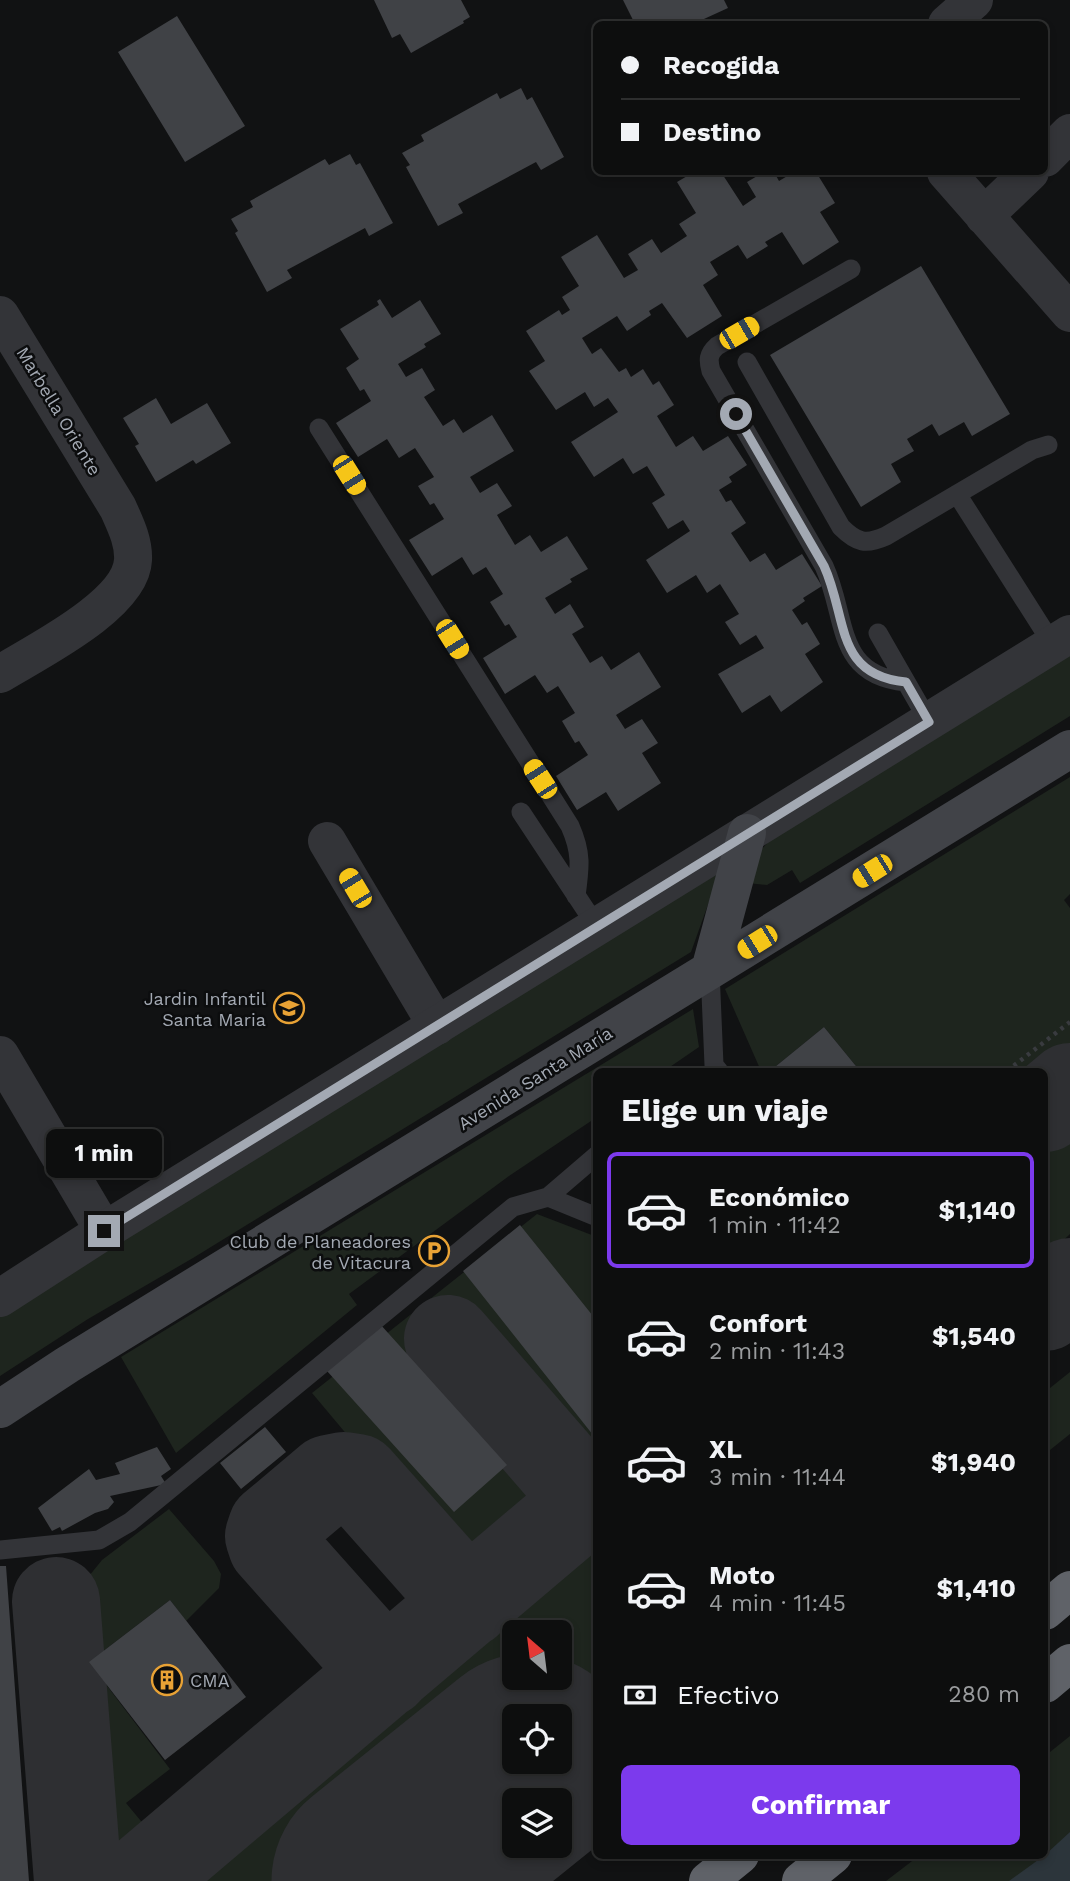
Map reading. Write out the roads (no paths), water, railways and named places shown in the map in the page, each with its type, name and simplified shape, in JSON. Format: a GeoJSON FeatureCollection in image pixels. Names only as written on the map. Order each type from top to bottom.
{"type":"FeatureCollection","features":[{"type":"Feature","properties":{"kind":"highway"},"geometry":{"type":"LineString","coordinates":[[1048,1608],[1070,1590]]}},
{"type":"Feature","properties":{"kind":"highway"},"geometry":{"type":"LineString","coordinates":[[1048,1681],[1070,1663]]}},
{"type":"Feature","properties":{"kind":"highway"},"geometry":{"type":"LineString","coordinates":[[708,1881],[735,1859]]}},
{"type":"Feature","properties":{"kind":"highway"},"geometry":{"type":"LineString","coordinates":[[801,1881],[828,1859]]}},
{"type":"Feature","properties":{"kind":"main road","name":"Avenida Santa María"},"geometry":{"type":"LineString","coordinates":[[0,1409],[67,1365],[1070,749]]}},
{"type":"Feature","properties":{"kind":"main road"},"geometry":{"type":"LineString","coordinates":[[710,970],[747,833]]}},
{"type":"Feature","properties":{"kind":"street"},"geometry":{"type":"LineString","coordinates":[[950,21],[974,0]]}},
{"type":"Feature","properties":{"kind":"street"},"geometry":{"type":"LineString","coordinates":[[1048,155],[1070,133]]}},
{"type":"Feature","properties":{"kind":"street"},"geometry":{"type":"LineString","coordinates":[[949,175],[1070,313]]}},
{"type":"Feature","properties":{"kind":"street"},"geometry":{"type":"LineString","coordinates":[[984,216],[1027,175]]}},
{"type":"Feature","properties":{"kind":"street","name":"Marbella Oriente"},"geometry":{"type":"LineString","coordinates":[[0,315],[118,508],[130,537],[133,561],[120,592],[103,609],[0,674]]}},
{"type":"Feature","properties":{"kind":"street"},"geometry":{"type":"LineString","coordinates":[[0,1298],[104,1231],[1061,640]]}},
{"type":"Feature","properties":{"kind":"street"},"geometry":{"type":"LineString","coordinates":[[327,841],[437,1026]]}},
{"type":"Feature","properties":{"kind":"street"},"geometry":{"type":"LineString","coordinates":[[0,1055],[104,1231]]}},
{"type":"Feature","properties":{"kind":"lane"},"geometry":{"type":"LineString","coordinates":[[850,269],[717,346],[709,356],[709,363],[711,371],[824,566],[854,657],[878,677],[906,682]]}},
{"type":"Feature","properties":{"kind":"lane"},"geometry":{"type":"LineString","coordinates":[[747,362],[841,527],[853,539],[863,543],[873,542],[1032,450],[1048,445]]}},
{"type":"Feature","properties":{"kind":"lane"},"geometry":{"type":"LineString","coordinates":[[319,428],[570,826],[578,844],[581,862],[576,896]]}},
{"type":"Feature","properties":{"kind":"lane"},"geometry":{"type":"LineString","coordinates":[[957,494],[1061,640]]}},
{"type":"Feature","properties":{"kind":"lane"},"geometry":{"type":"LineString","coordinates":[[878,633],[929,722]]}},
{"type":"Feature","properties":{"kind":"lane"},"geometry":{"type":"LineString","coordinates":[[521,812],[597,927]]}},
{"type":"Feature","properties":{"kind":"lane"},"geometry":{"type":"LineString","coordinates":[[710,970],[713,1068]]}},
{"type":"Feature","properties":{"kind":"lane"},"geometry":{"type":"LineString","coordinates":[[0,1550],[99,1540],[130,1522],[513,1207],[548,1197],[593,1158]]}},
{"type":"Feature","properties":{"kind":"lane"},"geometry":{"type":"LineString","coordinates":[[548,1197],[593,1215]]}},
{"type":"Feature","properties":{"kind":"place","name":"Jardin Infantil Santa Maria"},"geometry":{"type":"Point","coordinates":[289,1008]}},
{"type":"Feature","properties":{"kind":"place","name":"Club de Planeadores de Vitacura"},"geometry":{"type":"Point","coordinates":[434,1251]}},
{"type":"Feature","properties":{"kind":"place","name":"CMA"},"geometry":{"type":"Point","coordinates":[167,1680]}}]}
